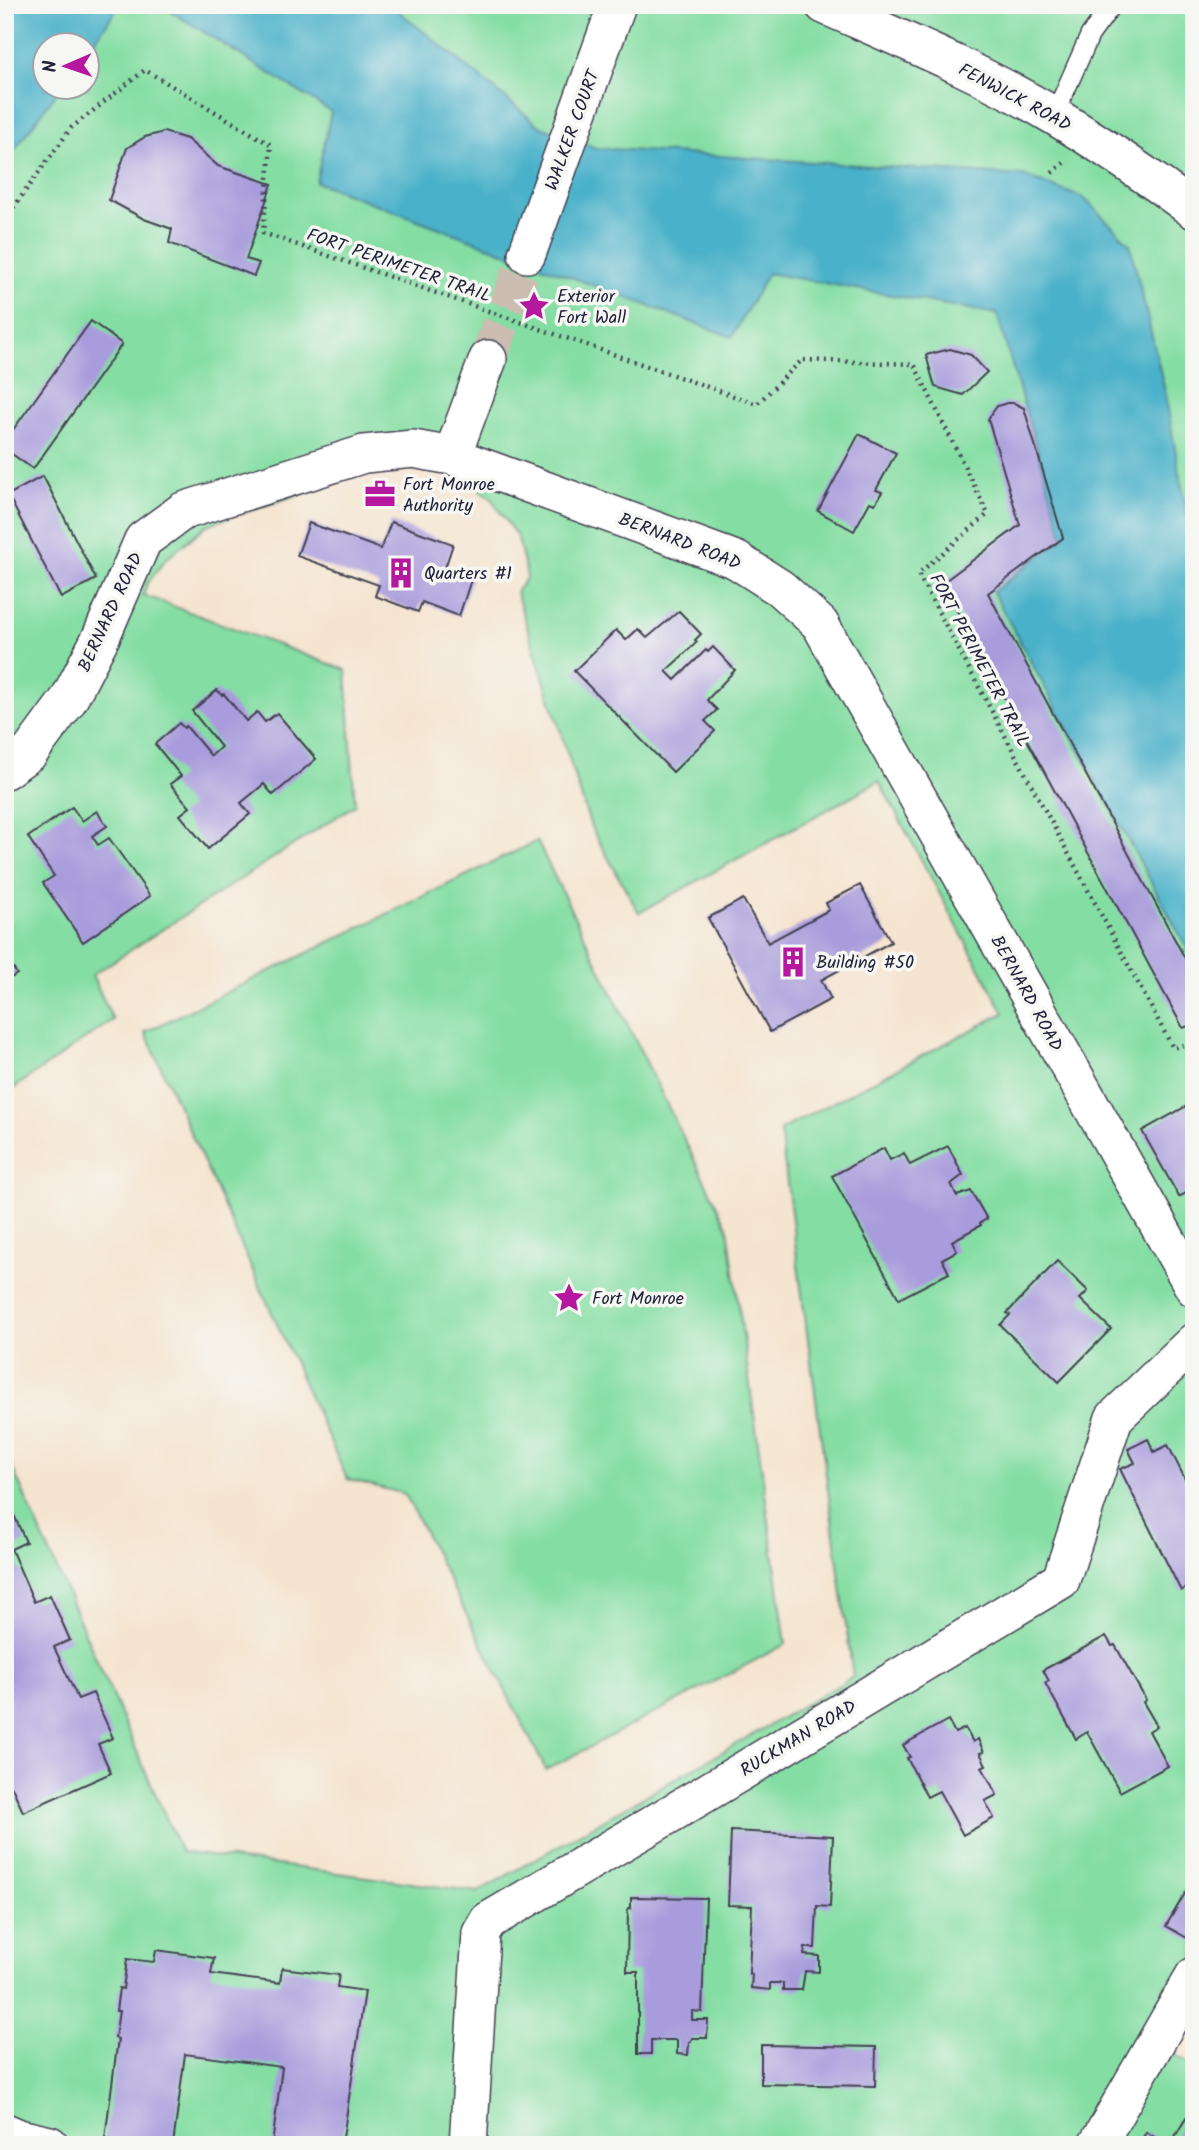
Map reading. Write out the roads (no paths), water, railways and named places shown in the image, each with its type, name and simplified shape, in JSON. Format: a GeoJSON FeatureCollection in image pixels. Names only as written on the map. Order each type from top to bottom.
{"type":"FeatureCollection","features":[{"type":"Feature","properties":{"kind":"street","name":"WALKER COURT"},"geometry":{"type":"LineString","coordinates":[[527,254],[617,5]]}},
{"type":"Feature","properties":{"kind":"street","name":"FENWICK ROAD"},"geometry":{"type":"LineString","coordinates":[[824,5],[932,53],[1054,116],[1140,169],[1194,210]]}},
{"type":"Feature","properties":{"kind":"street"},"geometry":{"type":"LineString","coordinates":[[452,456],[488,359]]}},
{"type":"Feature","properties":{"kind":"street","name":"BERNARD ROAD"},"geometry":{"type":"LineString","coordinates":[[5,770],[30,752],[69,699],[101,637],[143,540],[183,512],[364,454],[412,449],[452,456],[736,560],[780,588],[820,624],[1194,1288]]}},
{"type":"Feature","properties":{"kind":"street","name":"RUCKMAN ROAD"},"geometry":{"type":"LineString","coordinates":[[468,2145],[481,1933],[488,1921],[1061,1580],[1114,1418],[1194,1342]]}},
{"type":"Feature","properties":{"kind":"street"},"geometry":{"type":"LineString","coordinates":[[1097,2145],[1194,1976]]}},
{"type":"Feature","properties":{"kind":"street"},"geometry":{"type":"LineString","coordinates":[[5,2132],[50,2145]]}},
{"type":"Feature","properties":{"kind":"lane"},"geometry":{"type":"LineString","coordinates":[[1054,116],[1090,35],[1112,5]]}},
{"type":"Feature","properties":{"kind":"water"},"geometry":{"type":"Polygon","coordinates":[[[5,5],[120,5],[101,32],[32,32],[32,102],[50,102],[5,163],[5,5]]]}},
{"type":"Feature","properties":{"kind":"water"},"geometry":{"type":"Polygon","coordinates":[[[161,5],[391,5],[541,127],[596,148],[1024,176],[1084,198],[1130,244],[1164,387],[1191,537],[1194,539],[1194,961],[993,592],[1063,538],[997,314],[768,273],[732,337],[316,182],[331,112],[161,5]]]}},
{"type":"Feature","properties":{"kind":"tunnel"},"geometry":{"type":"LineString","coordinates":[[488,359],[527,254]]}},
{"type":"Feature","properties":{"kind":"place","name":"Exterior Fort Wall"},"geometry":{"type":"Point","coordinates":[534,306]}},
{"type":"Feature","properties":{"kind":"place","name":"Fort Monroe Authority"},"geometry":{"type":"Point","coordinates":[380,494]}},
{"type":"Feature","properties":{"kind":"place","name":"Quarters #1"},"geometry":{"type":"Point","coordinates":[401,573]}},
{"type":"Feature","properties":{"kind":"place","name":"Building #50"},"geometry":{"type":"Point","coordinates":[793,962]}},
{"type":"Feature","properties":{"kind":"place","name":"Fort Monroe"},"geometry":{"type":"Point","coordinates":[569,1298]}}]}
